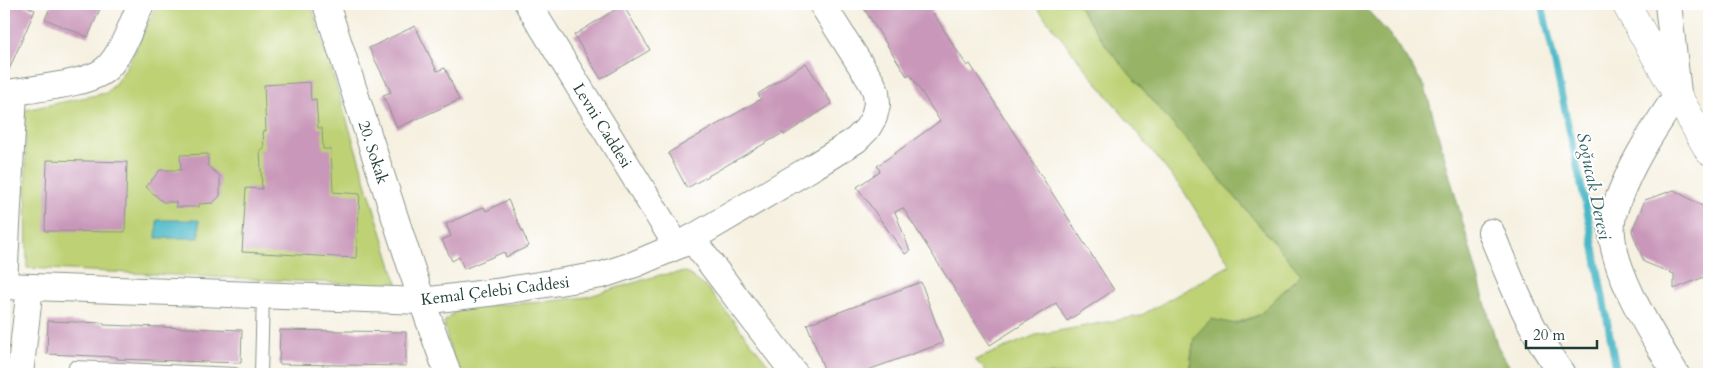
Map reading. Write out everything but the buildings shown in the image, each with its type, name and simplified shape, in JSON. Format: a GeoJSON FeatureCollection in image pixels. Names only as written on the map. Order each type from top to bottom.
{"type":"FeatureCollection","features":[{"type":"Feature","properties":{"kind":"street"},"geometry":{"type":"LineString","coordinates":[[4,284],[9,89],[77,81],[94,76],[106,69],[120,49],[141,4]]}},
{"type":"Feature","properties":{"kind":"street","name":"20. Sokak"},"geometry":{"type":"LineString","coordinates":[[326,4],[422,301],[448,374]]}},
{"type":"Feature","properties":{"kind":"street","name":"Levni Caddesi"},"geometry":{"type":"LineString","coordinates":[[528,4],[684,242],[795,374]]}},
{"type":"Feature","properties":{"kind":"street","name":"Kemal Çelebi Caddesi"},"geometry":{"type":"LineString","coordinates":[[4,284],[30,287],[422,301],[602,275],[636,264],[684,242],[811,168],[856,140],[867,129],[874,117],[877,104],[876,92],[822,4]]}},
{"type":"Feature","properties":{"kind":"street"},"geometry":{"type":"LineString","coordinates":[[1626,4],[1709,151]]}},
{"type":"Feature","properties":{"kind":"street"},"geometry":{"type":"LineString","coordinates":[[1668,4],[1678,94],[1642,146],[1616,203],[1612,221],[1612,241],[1617,262],[1650,332],[1676,374]]}},
{"type":"Feature","properties":{"kind":"street"},"geometry":{"type":"LineString","coordinates":[[1491,232],[1518,299],[1533,330],[1562,374]]}},
{"type":"Feature","properties":{"kind":"street"},"geometry":{"type":"LineString","coordinates":[[20,374],[30,287]]}},
{"type":"Feature","properties":{"kind":"lane"},"geometry":{"type":"LineString","coordinates":[[261,374],[263,294]]}},
{"type":"Feature","properties":{"kind":"lane"},"geometry":{"type":"LineString","coordinates":[[74,366],[235,374]]}},
{"type":"Feature","properties":{"kind":"green space"},"geometry":{"type":"Polygon","coordinates":[[[157,4],[311,4],[398,286],[27,268],[25,110],[106,93],[129,63],[157,4]]]}},
{"type":"Feature","properties":{"kind":"green space"},"geometry":{"type":"Polygon","coordinates":[[[1034,4],[1077,4],[1110,51],[1301,274],[1259,315],[1194,337],[1190,366],[1185,374],[989,374],[975,360],[1036,335],[1140,316],[1230,265],[1183,190],[1034,4]]]}},
{"type":"Feature","properties":{"kind":"green space"},"geometry":{"type":"Polygon","coordinates":[[[1077,4],[1362,4],[1391,36],[1425,87],[1497,345],[1514,374],[1185,374],[1190,366],[1194,337],[1211,319],[1236,324],[1259,315],[1301,274],[1110,51],[1077,4]]]}},
{"type":"Feature","properties":{"kind":"green space"},"geometry":{"type":"Polygon","coordinates":[[[686,272],[708,289],[776,374],[457,374],[444,322],[456,311],[475,306],[543,302],[586,297],[660,275],[686,272]]]}},
{"type":"Feature","properties":{"kind":"water"},"geometry":{"type":"Polygon","coordinates":[[[157,220],[199,220],[199,238],[156,238],[157,220]]]}},
{"type":"Feature","properties":{"kind":"waterway","name":"Soğucak Deresi"},"geometry":{"type":"LineString","coordinates":[[1542,4],[1590,226],[1617,374]]}}]}
